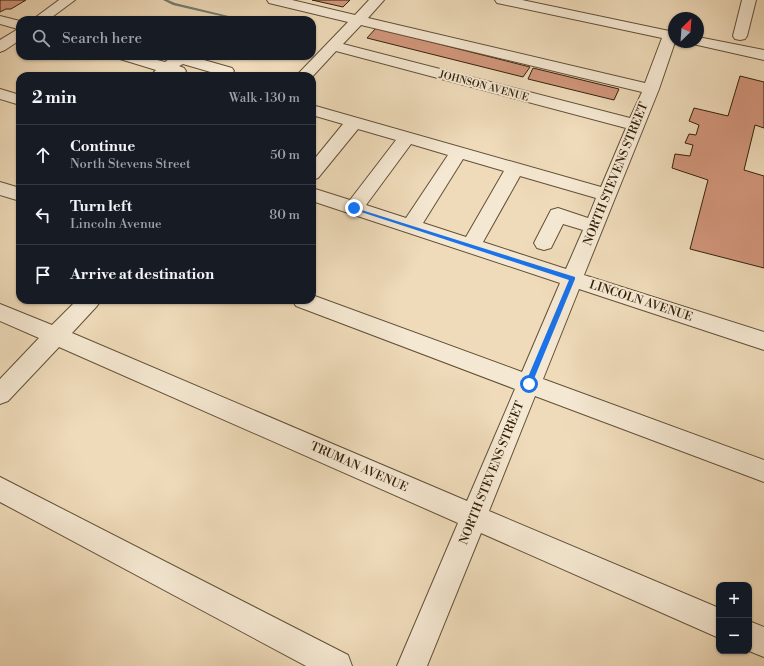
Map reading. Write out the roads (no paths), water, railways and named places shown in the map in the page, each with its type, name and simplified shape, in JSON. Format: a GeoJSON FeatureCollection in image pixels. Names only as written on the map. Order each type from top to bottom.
{"type":"FeatureCollection","features":[{"type":"Feature","properties":{"kind":"street"},"geometry":{"type":"LineString","coordinates":[[45,16],[68,0]]}},
{"type":"Feature","properties":{"kind":"street"},"geometry":{"type":"LineString","coordinates":[[274,0],[651,89]]}},
{"type":"Feature","properties":{"kind":"street"},"geometry":{"type":"LineString","coordinates":[[308,72],[377,0]]}},
{"type":"Feature","properties":{"kind":"street"},"geometry":{"type":"LineString","coordinates":[[502,0],[668,34]]}},
{"type":"Feature","properties":{"kind":"street"},"geometry":{"type":"LineString","coordinates":[[740,36],[749,0]]}},
{"type":"Feature","properties":{"kind":"street"},"geometry":{"type":"LineString","coordinates":[[0,20],[16,24]]}},
{"type":"Feature","properties":{"kind":"street"},"geometry":{"type":"LineString","coordinates":[[0,47],[16,36]]}},
{"type":"Feature","properties":{"kind":"street"},"geometry":{"type":"LineString","coordinates":[[704,42],[764,55]]}},
{"type":"Feature","properties":{"kind":"street","name":"NORTH STEVENS STREET"},"geometry":{"type":"LineString","coordinates":[[412,666],[668,45]]}},
{"type":"Feature","properties":{"kind":"street","name":"JOHNSON AVENUE"},"geometry":{"type":"LineString","coordinates":[[333,46],[636,125]]}},
{"type":"Feature","properties":{"kind":"street"},"geometry":{"type":"LineString","coordinates":[[145,60],[170,65],[226,71],[225,72]]}},
{"type":"Feature","properties":{"kind":"street"},"geometry":{"type":"LineString","coordinates":[[170,65],[185,72]]}},
{"type":"Feature","properties":{"kind":"street"},"geometry":{"type":"LineString","coordinates":[[0,94],[16,99]]}},
{"type":"Feature","properties":{"kind":"street"},"geometry":{"type":"LineString","coordinates":[[316,111],[607,194]]}},
{"type":"Feature","properties":{"kind":"street"},"geometry":{"type":"LineString","coordinates":[[316,169],[354,122]]}},
{"type":"Feature","properties":{"kind":"street"},"geometry":{"type":"LineString","coordinates":[[354,208],[407,137]]}},
{"type":"Feature","properties":{"kind":"street"},"geometry":{"type":"LineString","coordinates":[[411,226],[459,152]]}},
{"type":"Feature","properties":{"kind":"street"},"geometry":{"type":"LineString","coordinates":[[471,246],[515,168]]}},
{"type":"Feature","properties":{"kind":"street"},"geometry":{"type":"LineString","coordinates":[[0,188],[16,194]]}},
{"type":"Feature","properties":{"kind":"street"},"geometry":{"type":"LineString","coordinates":[[544,243],[569,194]]}},
{"type":"Feature","properties":{"kind":"street","name":"LINCOLN AVENUE"},"geometry":{"type":"LineString","coordinates":[[316,195],[764,341]]}},
{"type":"Feature","properties":{"kind":"street"},"geometry":{"type":"LineString","coordinates":[[558,216],[594,227]]}},
{"type":"Feature","properties":{"kind":"street"},"geometry":{"type":"LineString","coordinates":[[0,394],[86,304]]}},
{"type":"Feature","properties":{"kind":"street"},"geometry":{"type":"LineString","coordinates":[[314,304],[764,471]]}},
{"type":"Feature","properties":{"kind":"street","name":"TRUMAN AVENUE"},"geometry":{"type":"LineString","coordinates":[[0,312],[716,622]]}},
{"type":"Feature","properties":{"kind":"street"},"geometry":{"type":"LineString","coordinates":[[0,489],[337,666]]}},
{"type":"Feature","properties":{"kind":"street"},"geometry":{"type":"LineString","coordinates":[[752,637],[764,642]]}},
{"type":"Feature","properties":{"kind":"waterway"},"geometry":{"type":"LineString","coordinates":[[165,0],[174,4],[226,16]]}}]}
